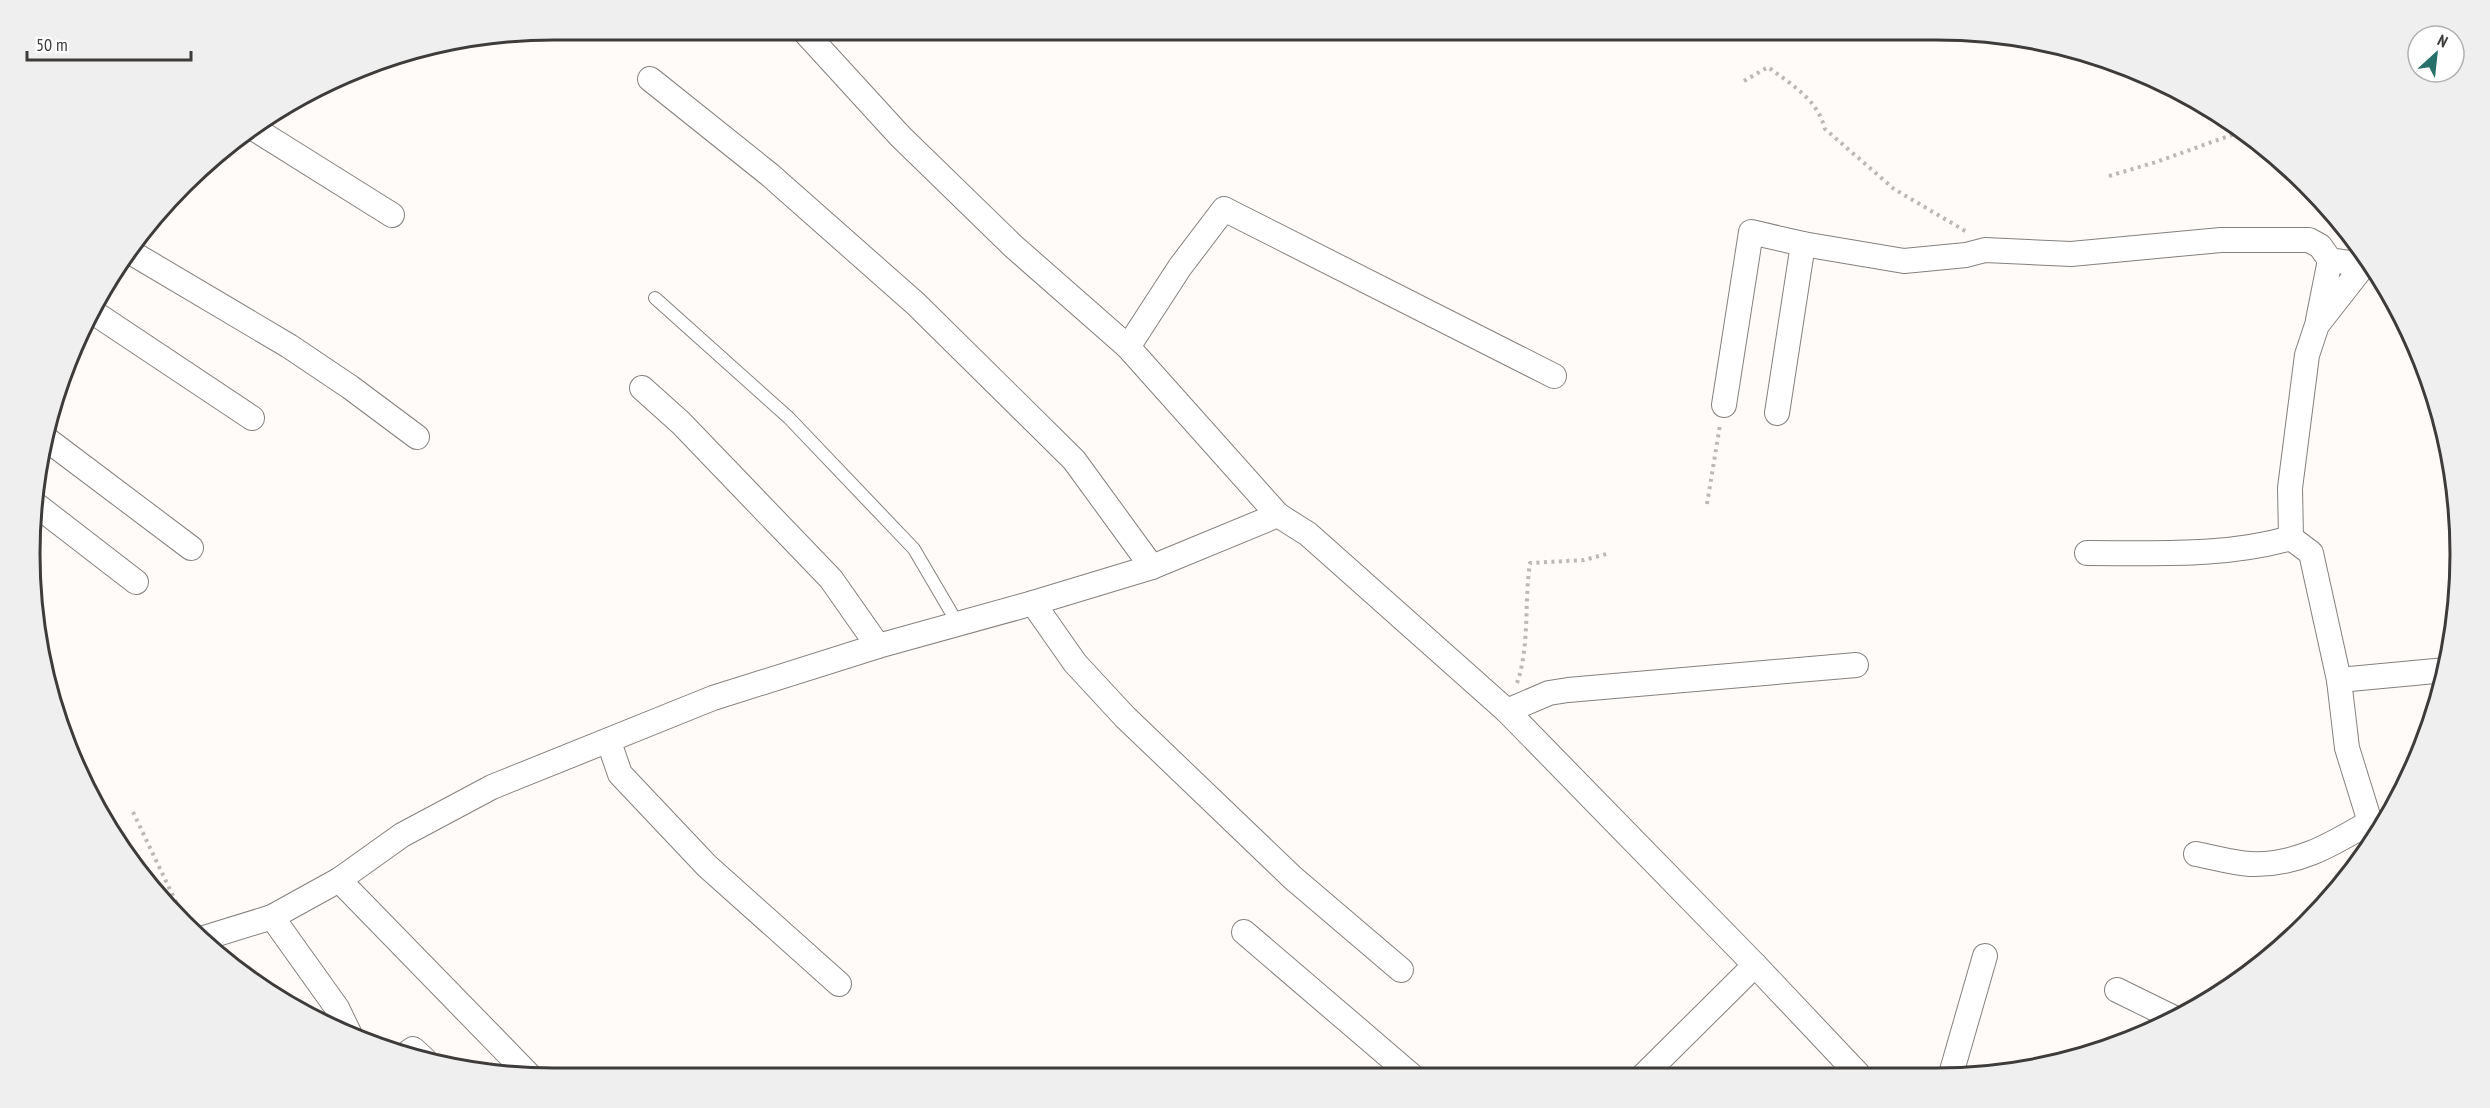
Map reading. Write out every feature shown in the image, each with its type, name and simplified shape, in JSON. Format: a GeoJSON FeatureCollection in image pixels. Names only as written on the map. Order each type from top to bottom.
{"type":"FeatureCollection","features":[{"type":"Feature","properties":{"kind":"street"},"geometry":{"type":"LineString","coordinates":[[812,40],[900,136],[1013,246],[1128,347],[1278,515],[1308,534],[1507,711],[1852,1068]]}},
{"type":"Feature","properties":{"kind":"street"},"geometry":{"type":"LineString","coordinates":[[650,79],[770,175],[916,304],[1074,460],[1152,567]]}},
{"type":"Feature","properties":{"kind":"street"},"geometry":{"type":"LineString","coordinates":[[261,133],[392,215]]}},
{"type":"Feature","properties":{"kind":"street"},"geometry":{"type":"LineString","coordinates":[[1128,347],[1180,267],[1224,209],[1554,376]]}},
{"type":"Feature","properties":{"kind":"street"},"geometry":{"type":"LineString","coordinates":[[1724,405],[1751,232],[1803,244],[1904,261],[1966,255],[1985,250],[2071,254],[2221,240],[2309,240],[2320,246],[2330,260],[2317,325],[2307,355],[2290,488],[2291,538]]}},
{"type":"Feature","properties":{"kind":"street"},"geometry":{"type":"LineString","coordinates":[[1777,413],[1803,244]]}},
{"type":"Feature","properties":{"kind":"street"},"geometry":{"type":"LineString","coordinates":[[137,256],[289,346],[350,387],[417,437]]}},
{"type":"Feature","properties":{"kind":"street"},"geometry":{"type":"LineString","coordinates":[[2330,260],[2358,262]]}},
{"type":"Feature","properties":{"kind":"street"},"geometry":{"type":"LineString","coordinates":[[2317,325],[2363,268]]}},
{"type":"Feature","properties":{"kind":"street"},"geometry":{"type":"LineString","coordinates":[[99,316],[252,418]]}},
{"type":"Feature","properties":{"kind":"street"},"geometry":{"type":"LineString","coordinates":[[642,388],[681,423],[831,579],[878,646]]}},
{"type":"Feature","properties":{"kind":"street"},"geometry":{"type":"LineString","coordinates":[[53,444],[191,548]]}},
{"type":"Feature","properties":{"kind":"street"},"geometry":{"type":"LineString","coordinates":[[43,510],[136,582]]}},
{"type":"Feature","properties":{"kind":"street"},"geometry":{"type":"LineString","coordinates":[[211,936],[272,917],[339,880],[402,836],[492,787],[609,742],[713,698],[878,646],[1152,567],[1278,515]]}},
{"type":"Feature","properties":{"kind":"street"},"geometry":{"type":"LineString","coordinates":[[2087,553],[2214,553],[2263,546],[2291,538]]}},
{"type":"Feature","properties":{"kind":"street"},"geometry":{"type":"LineString","coordinates":[[2291,538],[2311,554],[2339,680],[2347,748],[2372,825]]}},
{"type":"Feature","properties":{"kind":"street"},"geometry":{"type":"LineString","coordinates":[[1033,603],[1075,663],[1125,717],[1293,878],[1401,970]]}},
{"type":"Feature","properties":{"kind":"street"},"geometry":{"type":"LineString","coordinates":[[1507,711],[1549,693],[1568,690],[1856,665]]}},
{"type":"Feature","properties":{"kind":"street"},"geometry":{"type":"LineString","coordinates":[[2339,680],[2436,671]]}},
{"type":"Feature","properties":{"kind":"street"},"geometry":{"type":"LineString","coordinates":[[609,742],[620,774],[707,866],[839,984]]}},
{"type":"Feature","properties":{"kind":"street"},"geometry":{"type":"LineString","coordinates":[[2196,854],[2248,864],[2279,863],[2303,858],[2370,828]]}},
{"type":"Feature","properties":{"kind":"street"},"geometry":{"type":"LineString","coordinates":[[339,880],[520,1066]]}},
{"type":"Feature","properties":{"kind":"street"},"geometry":{"type":"LineString","coordinates":[[272,917],[336,1008],[343,1022]]}},
{"type":"Feature","properties":{"kind":"street"},"geometry":{"type":"LineString","coordinates":[[1244,932],[1403,1068]]}},
{"type":"Feature","properties":{"kind":"street"},"geometry":{"type":"LineString","coordinates":[[1952,1067],[1985,956]]}},
{"type":"Feature","properties":{"kind":"street"},"geometry":{"type":"LineString","coordinates":[[1651,1068],[1755,965]]}},
{"type":"Feature","properties":{"kind":"street"},"geometry":{"type":"LineString","coordinates":[[2117,990],[2165,1014]]}},
{"type":"Feature","properties":{"kind":"lane"},"geometry":{"type":"LineString","coordinates":[[655,297],[789,418],[914,549],[958,624]]}},
{"type":"Feature","properties":{"kind":"path"},"geometry":{"type":"LineString","coordinates":[[1744,81],[1768,67],[1804,94],[1821,115],[1825,129],[1864,164],[1894,189],[1965,229],[1985,250]]}},
{"type":"Feature","properties":{"kind":"path"},"geometry":{"type":"LineString","coordinates":[[2109,176],[2232,135]]}},
{"type":"Feature","properties":{"kind":"path"},"geometry":{"type":"LineString","coordinates":[[1707,504],[1724,405]]}},
{"type":"Feature","properties":{"kind":"path"},"geometry":{"type":"LineString","coordinates":[[1507,711],[1524,663],[1526,590],[1530,563],[1584,560],[1610,553]]}},
{"type":"Feature","properties":{"kind":"path"},"geometry":{"type":"LineString","coordinates":[[133,812],[175,900]]}}]}
